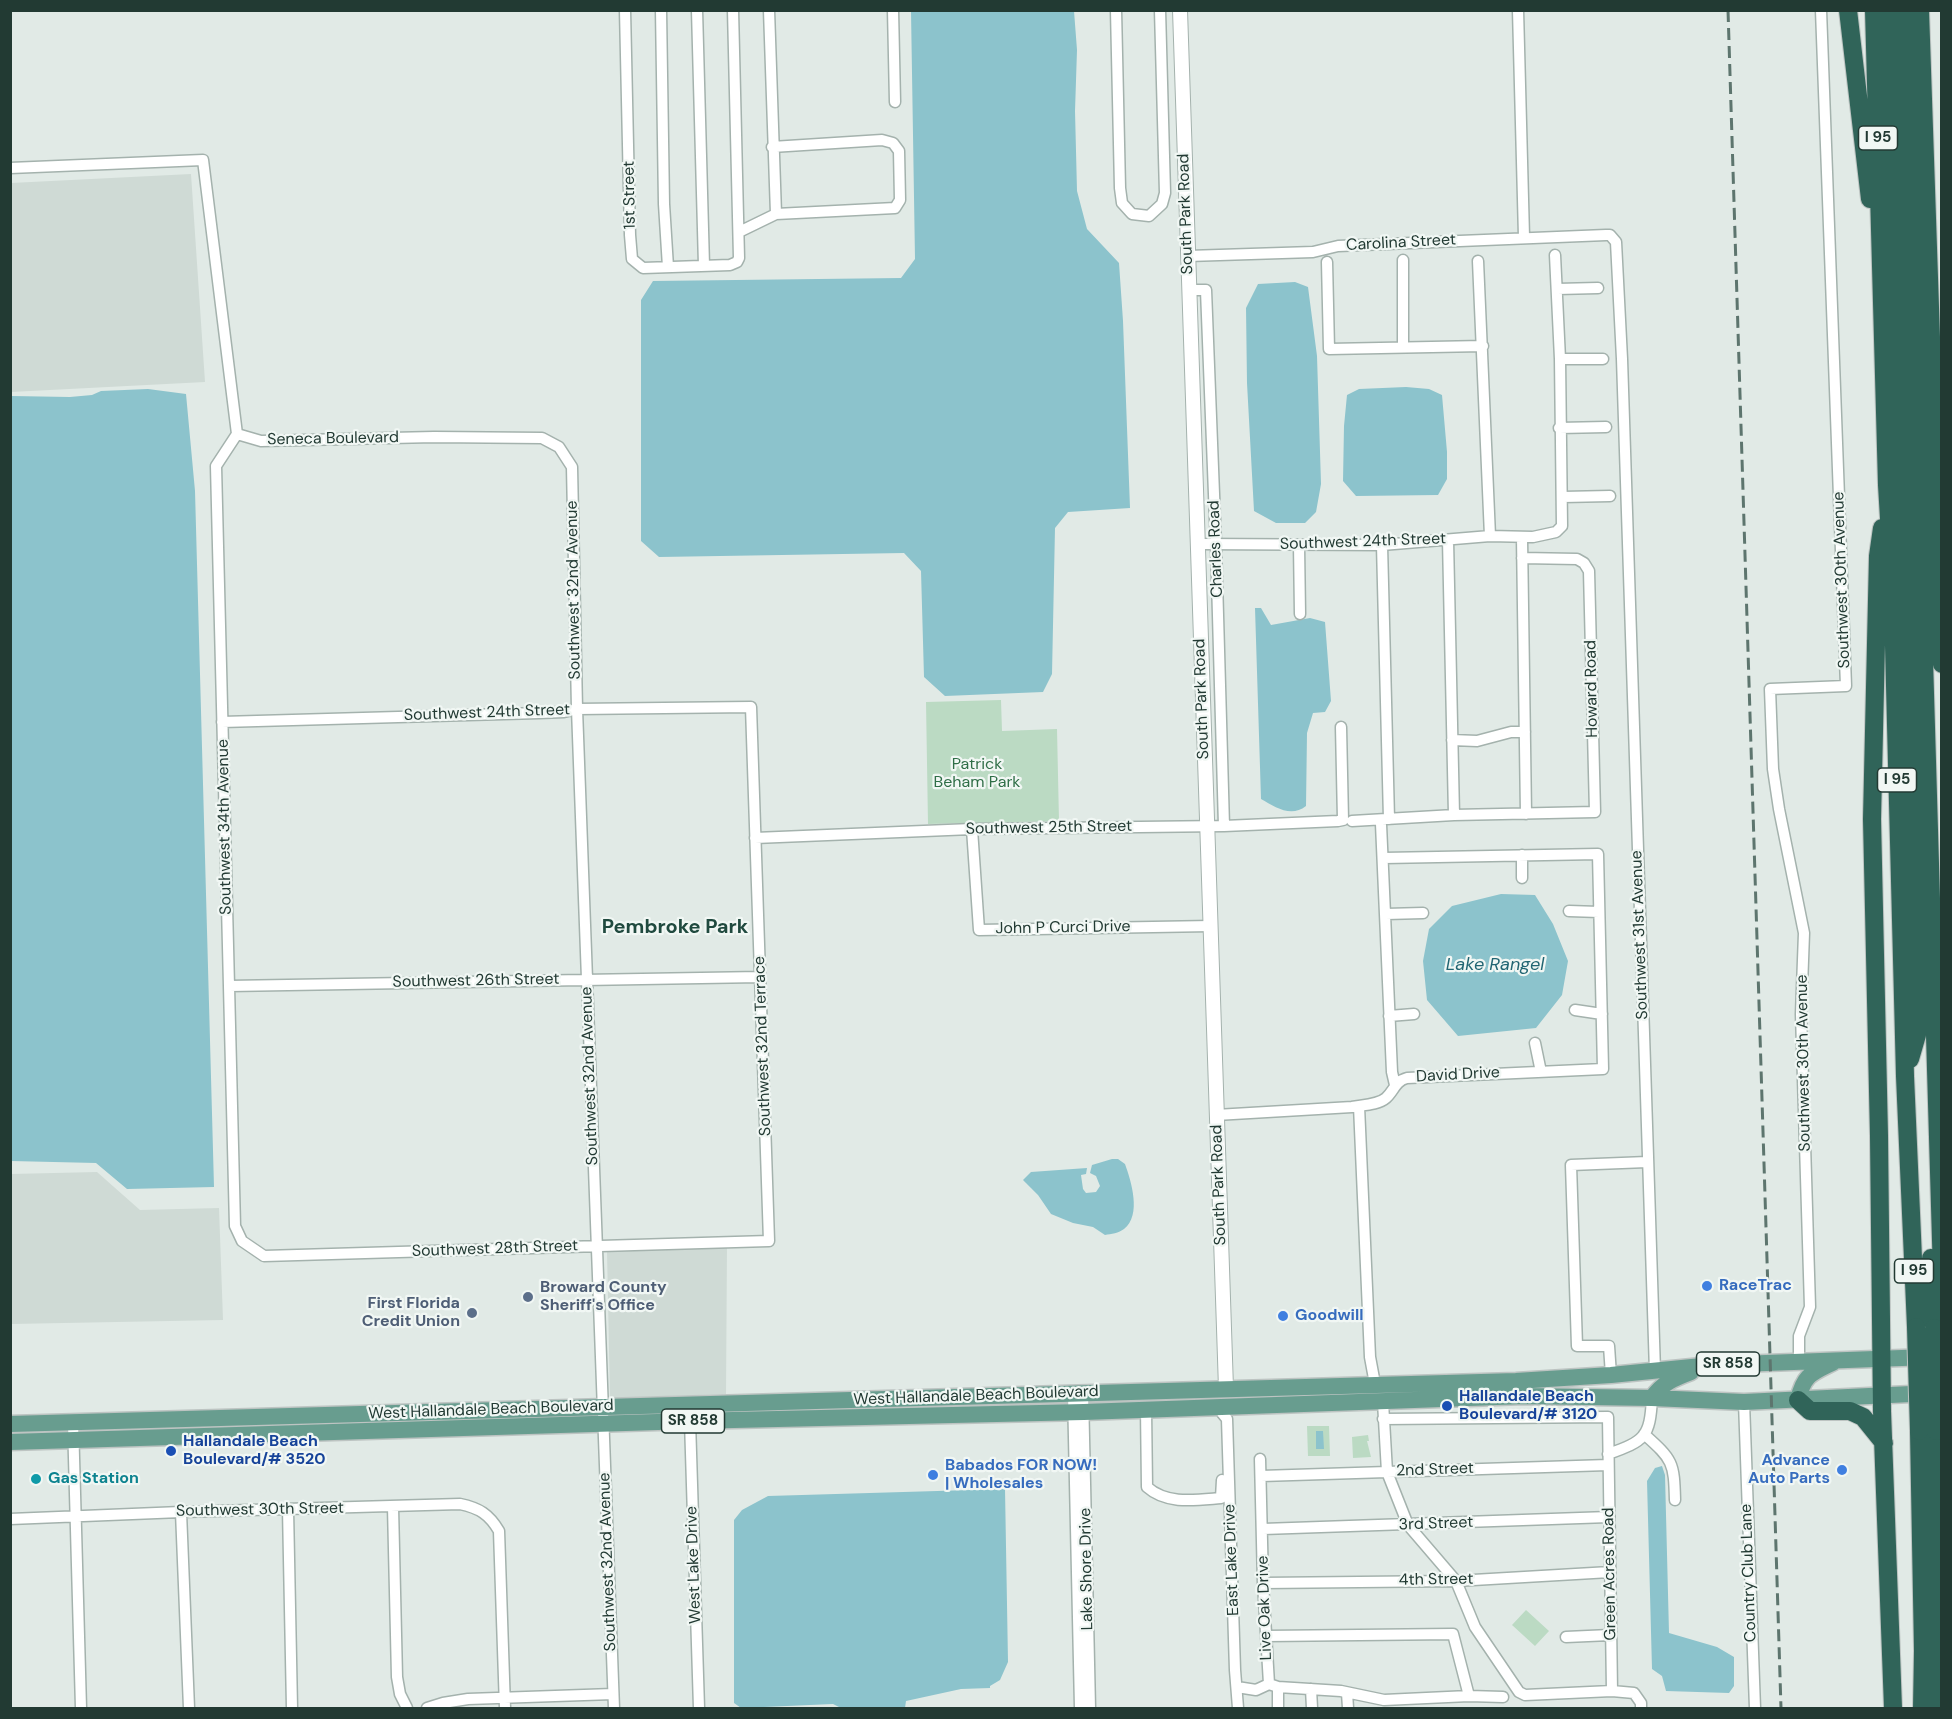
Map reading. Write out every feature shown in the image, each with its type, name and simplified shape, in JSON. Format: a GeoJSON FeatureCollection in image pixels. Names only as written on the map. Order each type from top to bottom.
{"type":"FeatureCollection","features":[{"type":"Feature","properties":{"kind":"highway"},"geometry":{"type":"LineString","coordinates":[[1848,10],[1868,186],[1882,266]]}},
{"type":"Feature","properties":{"kind":"highway","name":"I 95"},"geometry":{"type":"LineString","coordinates":[[1874,10],[1905,1076],[1925,1328],[1928,1431],[1922,1708]]}},
{"type":"Feature","properties":{"kind":"highway"},"geometry":{"type":"LineString","coordinates":[[1889,10],[1913,803],[1925,1328]]}},
{"type":"Feature","properties":{"kind":"highway"},"geometry":{"type":"LineString","coordinates":[[1905,10],[1932,881],[1935,903],[1941,1095]]}},
{"type":"Feature","properties":{"kind":"highway"},"geometry":{"type":"LineString","coordinates":[[1920,10],[1941,664]]}},
{"type":"Feature","properties":{"kind":"highway"},"geometry":{"type":"LineString","coordinates":[[1887,485],[1878,556],[1872,819],[1881,1395],[1893,1708]]}},
{"type":"Feature","properties":{"kind":"highway"},"geometry":{"type":"LineString","coordinates":[[1937,521],[1941,499]]}},
{"type":"Feature","properties":{"kind":"highway"},"geometry":{"type":"LineString","coordinates":[[1905,1076],[1917,1035],[1913,803]]}},
{"type":"Feature","properties":{"kind":"highway"},"geometry":{"type":"LineString","coordinates":[[1932,881],[1930,898],[1941,1274]]}},
{"type":"Feature","properties":{"kind":"highway"},"geometry":{"type":"LineString","coordinates":[[1798,1400],[1810,1411],[1850,1411],[1863,1417],[1884,1443]]}},
{"type":"Feature","properties":{"kind":"highway"},"geometry":{"type":"LineString","coordinates":[[1928,1431],[1940,1651],[1939,1708]]}},
{"type":"Feature","properties":{"kind":"main road","name":"West Hallandale Beach Boulevard"},"geometry":{"type":"LineString","coordinates":[[10,1424],[1516,1381],[1712,1365],[1941,1357]]}},
{"type":"Feature","properties":{"kind":"main road"},"geometry":{"type":"LineString","coordinates":[[1798,1400],[1806,1378],[1839,1360]]}},
{"type":"Feature","properties":{"kind":"main road"},"geometry":{"type":"LineString","coordinates":[[1652,1398],[1658,1389],[1674,1378],[1712,1365]]}},
{"type":"Feature","properties":{"kind":"main road"},"geometry":{"type":"LineString","coordinates":[[1604,1398],[1640,1387],[1655,1371]]}},
{"type":"Feature","properties":{"kind":"main road"},"geometry":{"type":"LineString","coordinates":[[1383,1402],[1384,1398],[1392,1392],[1423,1383]]}},
{"type":"Feature","properties":{"kind":"main road","name":"West Hallandale Beach Boulevard"},"geometry":{"type":"LineString","coordinates":[[10,1442],[1146,1409],[1221,1410],[1524,1396],[1744,1402],[1941,1392]]}},
{"type":"Feature","properties":{"kind":"main road"},"geometry":{"type":"LineString","coordinates":[[891,1416],[910,1406],[981,1404],[999,1396]]}},
{"type":"Feature","properties":{"kind":"main road"},"geometry":{"type":"LineString","coordinates":[[782,1419],[803,1411],[873,1410],[887,1399]]}},
{"type":"Feature","properties":{"kind":"main road"},"geometry":{"type":"LineString","coordinates":[[367,1431],[383,1422],[444,1420],[463,1411]]}},
{"type":"Feature","properties":{"kind":"main road"},"geometry":{"type":"LineString","coordinates":[[261,1435],[279,1427],[342,1425],[364,1414]]}},
{"type":"Feature","properties":{"kind":"street","name":"1st Street"},"geometry":{"type":"LineString","coordinates":[[625,10],[632,259],[643,268],[734,264],[739,258],[739,232]]}},
{"type":"Feature","properties":{"kind":"street"},"geometry":{"type":"LineString","coordinates":[[661,10],[664,204],[668,267]]}},
{"type":"Feature","properties":{"kind":"street"},"geometry":{"type":"LineString","coordinates":[[697,10],[704,266]]}},
{"type":"Feature","properties":{"kind":"street"},"geometry":{"type":"LineString","coordinates":[[733,10],[739,232],[776,214],[895,208],[900,200],[898,151],[893,143],[882,140],[772,147]]}},
{"type":"Feature","properties":{"kind":"street"},"geometry":{"type":"LineString","coordinates":[[769,10],[776,214]]}},
{"type":"Feature","properties":{"kind":"street"},"geometry":{"type":"LineString","coordinates":[[893,10],[896,102]]}},
{"type":"Feature","properties":{"kind":"street"},"geometry":{"type":"LineString","coordinates":[[1116,10],[1122,203],[1132,214],[1149,216],[1162,204],[1165,194],[1160,10]]}},
{"type":"Feature","properties":{"kind":"street","name":"South Park Road"},"geometry":{"type":"LineString","coordinates":[[1180,10],[1226,1388]]}},
{"type":"Feature","properties":{"kind":"street"},"geometry":{"type":"LineString","coordinates":[[1518,10],[1524,237]]}},
{"type":"Feature","properties":{"kind":"street","name":"Southwest 30th Avenue"},"geometry":{"type":"LineString","coordinates":[[1799,1361],[1799,1336],[1809,1307],[1802,1014],[1804,933],[1773,769],[1770,689],[1846,686],[1821,10]]}},
{"type":"Feature","properties":{"kind":"street"},"geometry":{"type":"LineString","coordinates":[[10,168],[202,160],[237,434]]}},
{"type":"Feature","properties":{"kind":"street","name":"Carolina Street"},"geometry":{"type":"LineString","coordinates":[[1188,256],[1313,252],[1338,246],[1524,237],[1606,235],[1614,238]]}},
{"type":"Feature","properties":{"kind":"street","name":"Southwest 31st Avenue"},"geometry":{"type":"LineString","coordinates":[[1614,238],[1618,246],[1655,1371]]}},
{"type":"Feature","properties":{"kind":"street"},"geometry":{"type":"LineString","coordinates":[[1556,255],[1560,359],[1559,428],[1563,497],[1610,496]]}},
{"type":"Feature","properties":{"kind":"street"},"geometry":{"type":"LineString","coordinates":[[1403,260],[1403,347]]}},
{"type":"Feature","properties":{"kind":"street"},"geometry":{"type":"LineString","coordinates":[[1478,261],[1490,536]]}},
{"type":"Feature","properties":{"kind":"street"},"geometry":{"type":"LineString","coordinates":[[1327,262],[1329,349],[1482,346]]}},
{"type":"Feature","properties":{"kind":"street"},"geometry":{"type":"LineString","coordinates":[[1557,289],[1598,288]]}},
{"type":"Feature","properties":{"kind":"street","name":"Charles Road"},"geometry":{"type":"LineString","coordinates":[[1189,290],[1206,290],[1224,826]]}},
{"type":"Feature","properties":{"kind":"street"},"geometry":{"type":"LineString","coordinates":[[1560,359],[1603,359]]}},
{"type":"Feature","properties":{"kind":"street"},"geometry":{"type":"LineString","coordinates":[[1559,428],[1606,427]]}},
{"type":"Feature","properties":{"kind":"street","name":"Seneca Boulevard"},"geometry":{"type":"LineString","coordinates":[[237,434],[261,441],[434,436],[542,438],[559,447]]}},
{"type":"Feature","properties":{"kind":"street","name":"Southwest 34th Avenue"},"geometry":{"type":"LineString","coordinates":[[235,1226],[216,466],[237,434]]}},
{"type":"Feature","properties":{"kind":"street","name":"Southwest 32nd Avenue"},"geometry":{"type":"LineString","coordinates":[[559,447],[572,467],[577,709],[614,1708]]}},
{"type":"Feature","properties":{"kind":"street","name":"Southwest 24th Street"},"geometry":{"type":"LineString","coordinates":[[1198,544],[1382,545],[1490,536],[1522,538],[1556,532],[1562,526],[1563,497]]}},
{"type":"Feature","properties":{"kind":"street"},"geometry":{"type":"LineString","coordinates":[[1522,538],[1526,814]]}},
{"type":"Feature","properties":{"kind":"street"},"geometry":{"type":"LineString","coordinates":[[1448,540],[1454,815]]}},
{"type":"Feature","properties":{"kind":"street"},"geometry":{"type":"LineString","coordinates":[[1299,545],[1300,614]]}},
{"type":"Feature","properties":{"kind":"street"},"geometry":{"type":"LineString","coordinates":[[1382,545],[1384,858],[1389,1016],[1392,1072],[1395,1085]]}},
{"type":"Feature","properties":{"kind":"street","name":"Howard Road"},"geometry":{"type":"LineString","coordinates":[[1522,558],[1576,559],[1584,563],[1589,571],[1595,812],[1526,814]]}},
{"type":"Feature","properties":{"kind":"street","name":"Southwest 24th Street"},"geometry":{"type":"LineString","coordinates":[[222,722],[564,712],[577,709],[751,707]]}},
{"type":"Feature","properties":{"kind":"street","name":"Southwest 32nd Terrace"},"geometry":{"type":"LineString","coordinates":[[751,707],[769,1241]]}},
{"type":"Feature","properties":{"kind":"street"},"geometry":{"type":"LineString","coordinates":[[1341,728],[1348,821]]}},
{"type":"Feature","properties":{"kind":"street"},"geometry":{"type":"LineString","coordinates":[[1452,740],[1477,741],[1511,732],[1525,732]]}},
{"type":"Feature","properties":{"kind":"street","name":"Southwest 25th Street"},"geometry":{"type":"LineString","coordinates":[[756,838],[972,830],[1385,822],[1454,815],[1526,814]]}},
{"type":"Feature","properties":{"kind":"street","name":"John P Curci Drive"},"geometry":{"type":"LineString","coordinates":[[972,830],[979,930],[1211,926]]}},
{"type":"Feature","properties":{"kind":"street"},"geometry":{"type":"LineString","coordinates":[[1384,858],[1598,854],[1602,1014],[1575,1010]]}},
{"type":"Feature","properties":{"kind":"street"},"geometry":{"type":"LineString","coordinates":[[1522,855],[1522,878]]}},
{"type":"Feature","properties":{"kind":"street"},"geometry":{"type":"LineString","coordinates":[[1569,911],[1599,912]]}},
{"type":"Feature","properties":{"kind":"street"},"geometry":{"type":"LineString","coordinates":[[1386,914],[1423,913]]}},
{"type":"Feature","properties":{"kind":"street","name":"Southwest 26th Street"},"geometry":{"type":"LineString","coordinates":[[229,986],[760,977]]}},
{"type":"Feature","properties":{"kind":"street"},"geometry":{"type":"LineString","coordinates":[[1389,1016],[1414,1014]]}},
{"type":"Feature","properties":{"kind":"street","name":"David Drive"},"geometry":{"type":"LineString","coordinates":[[1216,1115],[1359,1106],[1387,1097],[1395,1085],[1407,1078],[1603,1069],[1602,1014]]}},
{"type":"Feature","properties":{"kind":"street"},"geometry":{"type":"LineString","coordinates":[[1535,1042],[1541,1072]]}},
{"type":"Feature","properties":{"kind":"street"},"geometry":{"type":"LineString","coordinates":[[1359,1106],[1370,1357],[1375,1384]]}},
{"type":"Feature","properties":{"kind":"street"},"geometry":{"type":"LineString","coordinates":[[1611,1375],[1609,1346],[1576,1347],[1571,1165],[1647,1162]]}},
{"type":"Feature","properties":{"kind":"street","name":"Southwest 28th Street"},"geometry":{"type":"LineString","coordinates":[[235,1226],[242,1241],[264,1256],[769,1241]]}},
{"type":"Feature","properties":{"kind":"street"},"geometry":{"type":"LineString","coordinates":[[1146,1409],[1147,1487],[1154,1494],[1179,1500],[1221,1498],[1220,1420],[1226,1388]]}},
{"type":"Feature","properties":{"kind":"street","name":"Lake Shore Drive"},"geometry":{"type":"LineString","coordinates":[[1078,1393],[1080,1708]]}},
{"type":"Feature","properties":{"kind":"street"},"geometry":{"type":"LineString","coordinates":[[1608,1454],[1632,1446],[1644,1434],[1650,1422],[1652,1398]]}},
{"type":"Feature","properties":{"kind":"street"},"geometry":{"type":"LineString","coordinates":[[1383,1402],[1387,1472],[1408,1525],[1456,1581],[1475,1627],[1519,1692],[1525,1695],[1612,1691],[1634,1693],[1641,1703],[1641,1708]]}},
{"type":"Feature","properties":{"kind":"street","name":"Country Club Lane"},"geometry":{"type":"LineString","coordinates":[[1744,1402],[1755,1708]]}},
{"type":"Feature","properties":{"kind":"street","name":"East Lake Drive"},"geometry":{"type":"LineString","coordinates":[[1221,1410],[1227,1419],[1238,1708]]}},
{"type":"Feature","properties":{"kind":"street","name":"Green Acres Road"},"geometry":{"type":"LineString","coordinates":[[1383,1419],[1608,1417],[1612,1691]]}},
{"type":"Feature","properties":{"kind":"street"},"geometry":{"type":"LineString","coordinates":[[73,1422],[81,1708]]}},
{"type":"Feature","properties":{"kind":"street","name":"West Lake Drive"},"geometry":{"type":"LineString","coordinates":[[690,1422],[699,1708]]}},
{"type":"Feature","properties":{"kind":"street"},"geometry":{"type":"LineString","coordinates":[[1644,1434],[1665,1453],[1674,1468],[1675,1500]]}},
{"type":"Feature","properties":{"kind":"street","name":"Live Oak Drive"},"geometry":{"type":"LineString","coordinates":[[1260,1459],[1266,1636],[1278,1708]]}},
{"type":"Feature","properties":{"kind":"street","name":"2nd Street"},"geometry":{"type":"LineString","coordinates":[[1261,1476],[1608,1465]]}},
{"type":"Feature","properties":{"kind":"street","name":"Lake Shore Drive"},"geometry":{"type":"LineString","coordinates":[[1080,1481],[1090,1708]]}},
{"type":"Feature","properties":{"kind":"street","name":"Southwest 30th Street"},"geometry":{"type":"LineString","coordinates":[[10,1519],[460,1504],[482,1510],[499,1531],[505,1703]]}},
{"type":"Feature","properties":{"kind":"street"},"geometry":{"type":"LineString","coordinates":[[393,1507],[397,1677],[400,1694],[406,1708]]}},
{"type":"Feature","properties":{"kind":"street"},"geometry":{"type":"LineString","coordinates":[[288,1509],[292,1708]]}},
{"type":"Feature","properties":{"kind":"street"},"geometry":{"type":"LineString","coordinates":[[181,1512],[189,1708]]}},
{"type":"Feature","properties":{"kind":"street","name":"3rd Street"},"geometry":{"type":"LineString","coordinates":[[1263,1529],[1609,1517]]}},
{"type":"Feature","properties":{"kind":"street","name":"4th Street"},"geometry":{"type":"LineString","coordinates":[[1263,1583],[1456,1581],[1610,1572]]}},
{"type":"Feature","properties":{"kind":"street"},"geometry":{"type":"LineString","coordinates":[[1266,1636],[1453,1634],[1469,1696]]}},
{"type":"Feature","properties":{"kind":"street"},"geometry":{"type":"LineString","coordinates":[[1566,1637],[1610,1635]]}},
{"type":"Feature","properties":{"kind":"street"},"geometry":{"type":"LineString","coordinates":[[1237,1687],[1256,1690],[1273,1686],[1344,1692],[1384,1704],[1469,1696],[1503,1697]]}},
{"type":"Feature","properties":{"kind":"street"},"geometry":{"type":"LineString","coordinates":[[1311,1689],[1312,1708]]}},
{"type":"Feature","properties":{"kind":"street"},"geometry":{"type":"LineString","coordinates":[[1344,1692],[1348,1708]]}},
{"type":"Feature","properties":{"kind":"street"},"geometry":{"type":"LineString","coordinates":[[427,1708],[468,1699],[505,1703],[613,1694]]}},
{"type":"Feature","properties":{"kind":"shaded area"},"geometry":{"type":"Polygon","coordinates":[[[191,174],[205,382],[11,392],[11,183],[191,174]]]}},
{"type":"Feature","properties":{"kind":"shaded area"},"geometry":{"type":"Polygon","coordinates":[[[97,1172],[140,1210],[219,1208],[223,1320],[11,1324],[11,1174],[97,1172]]]}},
{"type":"Feature","properties":{"kind":"shaded area"},"geometry":{"type":"Polygon","coordinates":[[[727,1246],[726,1394],[610,1398],[607,1251],[727,1246]]]}},
{"type":"Feature","properties":{"kind":"green space","name":"Patrick Beham Park"},"geometry":{"type":"Polygon","coordinates":[[[1001,700],[1002,731],[1057,729],[1059,821],[928,824],[926,702],[1001,700]]]}},
{"type":"Feature","properties":{"kind":"green space"},"geometry":{"type":"Polygon","coordinates":[[[1307,1426],[1329,1426],[1330,1456],[1308,1456],[1307,1426]]]}},
{"type":"Feature","properties":{"kind":"green space"},"geometry":{"type":"Polygon","coordinates":[[[1368,1435],[1369,1441],[1367,1441],[1371,1457],[1353,1458],[1352,1437],[1368,1435]]]}},
{"type":"Feature","properties":{"kind":"green space"},"geometry":{"type":"Polygon","coordinates":[[[1526,1610],[1549,1631],[1535,1646],[1512,1625],[1526,1610]]]}},
{"type":"Feature","properties":{"kind":"water"},"geometry":{"type":"Polygon","coordinates":[[[911,11],[1074,11],[1077,50],[1075,111],[1077,191],[1087,229],[1119,263],[1130,508],[1068,512],[1055,528],[1052,674],[1043,692],[945,696],[924,677],[921,571],[904,553],[659,557],[641,541],[641,300],[653,281],[901,278],[915,259],[911,11]]]}},
{"type":"Feature","properties":{"kind":"water"},"geometry":{"type":"Polygon","coordinates":[[[1295,282],[1308,287],[1317,356],[1321,484],[1316,512],[1305,523],[1276,523],[1254,511],[1247,383],[1246,308],[1258,284],[1295,282]]]}},
{"type":"Feature","properties":{"kind":"water"},"geometry":{"type":"Polygon","coordinates":[[[1406,387],[1429,389],[1442,395],[1447,479],[1438,495],[1356,496],[1343,481],[1347,395],[1359,389],[1406,387]]]}},
{"type":"Feature","properties":{"kind":"water"},"geometry":{"type":"Polygon","coordinates":[[[148,389],[186,394],[195,491],[214,1187],[127,1189],[96,1163],[11,1161],[11,396],[70,397],[92,395],[101,391],[148,389]]]}},
{"type":"Feature","properties":{"kind":"water"},"geometry":{"type":"Polygon","coordinates":[[[1255,608],[1261,608],[1271,625],[1310,618],[1325,622],[1331,701],[1325,712],[1313,713],[1307,733],[1306,806],[1295,811],[1283,810],[1261,799],[1255,608]]]}},
{"type":"Feature","properties":{"kind":"water","name":"Lake Rangel"},"geometry":{"type":"Polygon","coordinates":[[[1501,894],[1535,895],[1553,924],[1568,961],[1562,995],[1536,1028],[1458,1036],[1427,1000],[1423,961],[1429,929],[1452,906],[1501,894]]]}},
{"type":"Feature","properties":{"kind":"water"},"geometry":{"type":"Polygon","coordinates":[[[1118,1159],[1125,1164],[1134,1198],[1133,1215],[1129,1223],[1124,1229],[1115,1233],[1105,1235],[1093,1227],[1073,1223],[1051,1214],[1038,1195],[1023,1180],[1031,1172],[1087,1168],[1086,1174],[1081,1175],[1083,1189],[1086,1193],[1096,1192],[1100,1186],[1096,1176],[1090,1173],[1092,1165],[1118,1159]]]}},
{"type":"Feature","properties":{"kind":"water"},"geometry":{"type":"Polygon","coordinates":[[[1316,1431],[1323,1431],[1324,1449],[1316,1449],[1316,1431]]]}},
{"type":"Feature","properties":{"kind":"water"},"geometry":{"type":"Polygon","coordinates":[[[1662,1466],[1665,1475],[1669,1633],[1717,1647],[1734,1657],[1734,1686],[1729,1693],[1666,1691],[1662,1676],[1652,1669],[1647,1481],[1655,1468],[1662,1466]]]}},
{"type":"Feature","properties":{"kind":"water"},"geometry":{"type":"Polygon","coordinates":[[[1005,1489],[1008,1662],[1000,1680],[990,1688],[961,1689],[906,1701],[905,1708],[841,1708],[833,1704],[741,1708],[734,1703],[734,1520],[742,1510],[768,1496],[1005,1489]]]}},
{"type":"Feature","properties":{"kind":"railway"},"geometry":{"type":"LineString","coordinates":[[1728,10],[1781,1708]]}},
{"type":"Feature","properties":{"kind":"place","name":"RaceTrac"},"geometry":{"type":"Point","coordinates":[1707,1286]}},
{"type":"Feature","properties":{"kind":"place","name":"Broward County Sheriff's Office"},"geometry":{"type":"Point","coordinates":[528,1297]}},
{"type":"Feature","properties":{"kind":"place","name":"First Florida Credit Union"},"geometry":{"type":"Point","coordinates":[472,1313]}},
{"type":"Feature","properties":{"kind":"place","name":"Goodwill"},"geometry":{"type":"Point","coordinates":[1283,1316]}},
{"type":"Feature","properties":{"kind":"place","name":"Hallandale Beach Boulevard/# 3120"},"geometry":{"type":"Point","coordinates":[1447,1406]}},
{"type":"Feature","properties":{"kind":"place","name":"Hallandale Beach Boulevard/# 3520"},"geometry":{"type":"Point","coordinates":[171,1451]}},
{"type":"Feature","properties":{"kind":"place","name":"Advance Auto Parts"},"geometry":{"type":"Point","coordinates":[1842,1470]}},
{"type":"Feature","properties":{"kind":"place","name":"Babados FOR NOW! | Wholesales"},"geometry":{"type":"Point","coordinates":[933,1475]}},
{"type":"Feature","properties":{"kind":"place","name":"Gas Station"},"geometry":{"type":"Point","coordinates":[36,1479]}},
{"type":"Feature","properties":{"kind":"district","name":"Pembroke Park"},"geometry":{"type":"Point","coordinates":[675,928]}}]}
